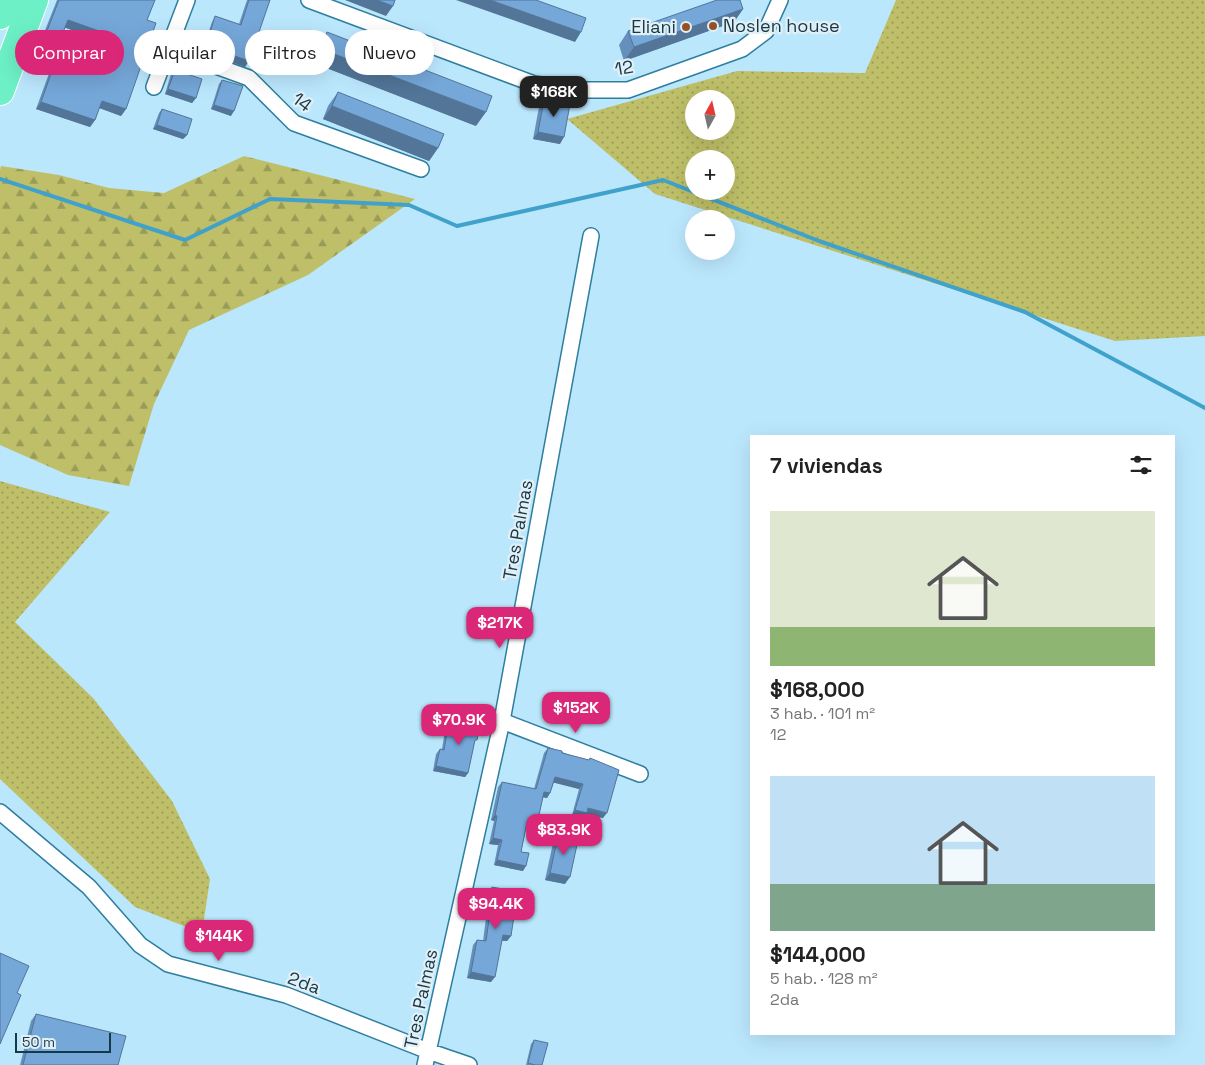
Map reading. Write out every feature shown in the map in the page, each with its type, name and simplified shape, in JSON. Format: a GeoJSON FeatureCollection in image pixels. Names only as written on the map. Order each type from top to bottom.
{"type":"FeatureCollection","features":[{"type":"Feature","properties":{"kind":"highway"},"geometry":{"type":"LineString","coordinates":[[0,15],[6,0]]}},
{"type":"Feature","properties":{"kind":"highway"},"geometry":{"type":"LineString","coordinates":[[0,91],[34,0]]}},
{"type":"Feature","properties":{"kind":"street"},"geometry":{"type":"LineString","coordinates":[[176,30],[187,0]]}},
{"type":"Feature","properties":{"kind":"street","name":"12"},"geometry":{"type":"LineString","coordinates":[[309,0],[534,84],[574,90],[628,90],[742,49],[766,31],[780,0]]}},
{"type":"Feature","properties":{"kind":"street","name":"14"},"geometry":{"type":"LineString","coordinates":[[235,73],[249,78],[294,123],[421,169]]}},
{"type":"Feature","properties":{"kind":"street"},"geometry":{"type":"LineString","coordinates":[[154,87],[159,75]]}},
{"type":"Feature","properties":{"kind":"street","name":"Tres Palmas"},"geometry":{"type":"LineString","coordinates":[[427,1058],[502,721],[591,236]]}},
{"type":"Feature","properties":{"kind":"street"},"geometry":{"type":"LineString","coordinates":[[502,721],[640,774]]}},
{"type":"Feature","properties":{"kind":"street","name":"2da"},"geometry":{"type":"LineString","coordinates":[[0,812],[89,887],[140,945],[168,964],[286,995],[427,1058],[469,1065]]}},
{"type":"Feature","properties":{"kind":"green space"},"geometry":{"type":"Polygon","coordinates":[[[896,0],[1205,0],[1205,336],[1115,341],[735,220],[735,210],[705,210],[655,194],[567,119],[737,71],[865,73],[896,0]]]}},
{"type":"Feature","properties":{"kind":"green space"},"geometry":{"type":"Polygon","coordinates":[[[244,156],[415,199],[308,275],[189,330],[154,404],[129,486],[68,475],[0,445],[1,166],[59,175],[109,188],[164,193],[244,156]]]}},
{"type":"Feature","properties":{"kind":"green space"},"geometry":{"type":"Polygon","coordinates":[[[0,481],[110,512],[15,622],[94,699],[172,801],[210,879],[202,933],[135,907],[0,779],[0,481]]]}},
{"type":"Feature","properties":{"kind":"building"},"geometry":{"type":"Polygon","coordinates":[[[59,0],[155,0],[147,20],[156,23],[154,30],[134,30],[134,75],[138,75],[126,109],[102,101],[95,120],[41,102],[51,75],[124,75],[124,30],[96,30],[68,20],[64,30],[47,30],[59,0]]]}},
{"type":"Feature","properties":{"kind":"building"},"geometry":{"type":"Polygon","coordinates":[[[249,0],[270,0],[260,30],[245,30],[245,60],[235,56],[235,30],[211,30],[215,16],[241,25],[249,0]]]}},
{"type":"Feature","properties":{"kind":"building"},"geometry":{"type":"Polygon","coordinates":[[[377,0],[395,0],[393,6],[377,0]]]}},
{"type":"Feature","properties":{"kind":"building"},"geometry":{"type":"Polygon","coordinates":[[[490,0],[536,0],[586,18],[581,32],[490,0]]]}},
{"type":"Feature","properties":{"kind":"building"},"geometry":{"type":"Polygon","coordinates":[[[717,0],[740,0],[743,9],[634,47],[628,31],[717,0]]]}},
{"type":"Feature","properties":{"kind":"building"},"geometry":{"type":"Polygon","coordinates":[[[335,35],[345,39],[345,58],[335,54],[335,35]]]}},
{"type":"Feature","properties":{"kind":"building"},"geometry":{"type":"Polygon","coordinates":[[[434,74],[492,96],[486,112],[389,75],[434,74]]]}},
{"type":"Feature","properties":{"kind":"building"},"geometry":{"type":"Polygon","coordinates":[[[173,75],[190,75],[202,79],[196,98],[168,89],[173,75]]]}},
{"type":"Feature","properties":{"kind":"building"},"geometry":{"type":"Polygon","coordinates":[[[222,80],[243,86],[234,111],[214,105],[222,80]]]}},
{"type":"Feature","properties":{"kind":"building"},"geometry":{"type":"Polygon","coordinates":[[[338,92],[444,134],[438,148],[332,106],[338,92]]]}},
{"type":"Feature","properties":{"kind":"building"},"geometry":{"type":"Polygon","coordinates":[[[544,100],[570,104],[564,137],[538,132],[544,100]]]}},
{"type":"Feature","properties":{"kind":"building"},"geometry":{"type":"Polygon","coordinates":[[[162,109],[192,119],[187,135],[157,125],[162,109]]]}},
{"type":"Feature","properties":{"kind":"building"},"geometry":{"type":"Polygon","coordinates":[[[449,720],[480,724],[468,773],[436,766],[440,749],[444,750],[449,720]]]}},
{"type":"Feature","properties":{"kind":"building"},"geometry":{"type":"Polygon","coordinates":[[[548,748],[589,760],[590,758],[619,770],[607,813],[588,808],[587,813],[575,810],[583,784],[555,777],[550,793],[544,792],[537,824],[527,822],[521,852],[529,853],[526,866],[497,860],[502,840],[493,838],[497,816],[495,815],[502,782],[536,789],[548,748]]]}},
{"type":"Feature","properties":{"kind":"building"},"geometry":{"type":"Polygon","coordinates":[[[558,836],[578,840],[570,877],[550,873],[558,836]]]}},
{"type":"Feature","properties":{"kind":"building"},"geometry":{"type":"Polygon","coordinates":[[[492,887],[524,893],[521,910],[515,909],[511,936],[503,935],[495,977],[471,972],[477,940],[486,941],[492,887]]]}},
{"type":"Feature","properties":{"kind":"building"},"geometry":{"type":"Polygon","coordinates":[[[0,953],[29,966],[17,993],[21,995],[0,1044],[0,953]]]}},
{"type":"Feature","properties":{"kind":"building"},"geometry":{"type":"Polygon","coordinates":[[[36,1014],[126,1036],[118,1065],[23,1065],[36,1014]]]}},
{"type":"Feature","properties":{"kind":"building"},"geometry":{"type":"Polygon","coordinates":[[[534,1040],[548,1043],[542,1065],[528,1063],[534,1040]]]}},
{"type":"Feature","properties":{"kind":"waterway"},"geometry":{"type":"LineString","coordinates":[[0,179],[185,240],[270,199],[409,205],[457,226],[663,180],[819,241],[1025,312],[1205,408]]}},
{"type":"Feature","properties":{"kind":"place","name":"Noslen house"},"geometry":{"type":"Point","coordinates":[713,26]}},
{"type":"Feature","properties":{"kind":"place","name":"Eliani"},"geometry":{"type":"Point","coordinates":[686,27]}}]}
